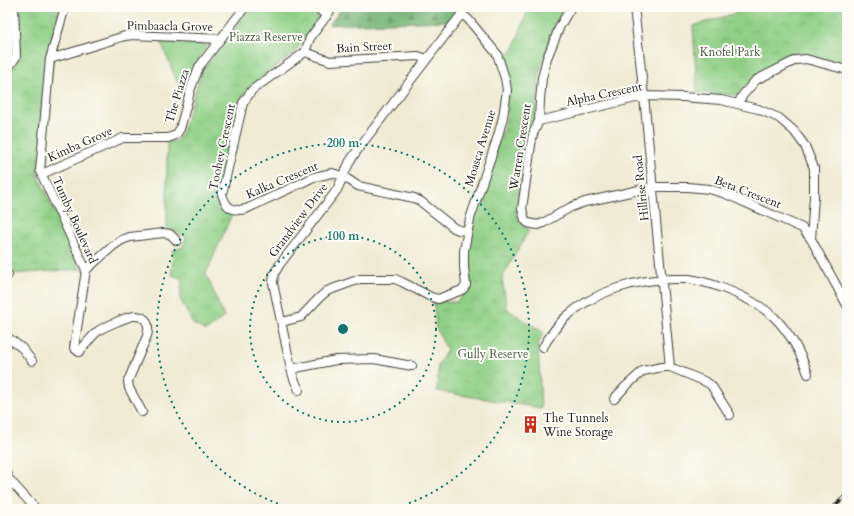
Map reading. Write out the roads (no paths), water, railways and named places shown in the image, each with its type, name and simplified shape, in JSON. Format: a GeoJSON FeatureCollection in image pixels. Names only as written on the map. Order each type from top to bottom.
{"type":"FeatureCollection","features":[{"type":"Feature","properties":{"kind":"street"},"geometry":{"type":"LineString","coordinates":[[7,70],[16,57],[11,28],[14,7]]}},
{"type":"Feature","properties":{"kind":"street","name":"Tumby Boulevard"},"geometry":{"type":"LineString","coordinates":[[65,7],[50,59],[40,171],[86,270],[74,348],[79,352],[98,330],[134,315],[142,318],[149,328],[128,381],[129,388],[142,412]]}},
{"type":"Feature","properties":{"kind":"street","name":"The Piazza"},"geometry":{"type":"LineString","coordinates":[[176,135],[180,129],[191,88],[199,67],[245,7]]}},
{"type":"Feature","properties":{"kind":"street"},"geometry":{"type":"LineString","coordinates":[[316,7],[327,16]]}},
{"type":"Feature","properties":{"kind":"street"},"geometry":{"type":"LineString","coordinates":[[305,52],[310,38],[333,7]]}},
{"type":"Feature","properties":{"kind":"street","name":"Warren Crescent"},"geometry":{"type":"LineString","coordinates":[[528,223],[525,220],[522,209],[533,134],[539,120],[542,78],[547,58],[560,26],[570,7]]}},
{"type":"Feature","properties":{"kind":"street","name":"Hillrise Road"},"geometry":{"type":"LineString","coordinates":[[634,7],[670,367]]}},
{"type":"Feature","properties":{"kind":"street","name":"Grandview Drive"},"geometry":{"type":"LineString","coordinates":[[299,390],[291,369],[273,282],[274,274],[337,190],[350,160],[464,10]]}},
{"type":"Feature","properties":{"kind":"street","name":"Moasca Avenue"},"geometry":{"type":"LineString","coordinates":[[282,322],[301,317],[327,292],[360,279],[395,280],[438,299],[462,290],[466,285],[464,251],[467,231],[498,136],[503,117],[507,90],[505,78],[497,54],[468,19],[464,10]]}},
{"type":"Feature","properties":{"kind":"street","name":"Pimbaacla Grove"},"geometry":{"type":"LineString","coordinates":[[50,59],[125,36],[133,35],[220,39]]}},
{"type":"Feature","properties":{"kind":"street","name":"Bain Street"},"geometry":{"type":"LineString","coordinates":[[305,52],[330,61],[418,56],[426,59]]}},
{"type":"Feature","properties":{"kind":"street","name":"Toohey Crescent"},"geometry":{"type":"LineString","coordinates":[[230,208],[224,201],[222,194],[243,103],[252,90],[305,52]]}},
{"type":"Feature","properties":{"kind":"street"},"geometry":{"type":"LineString","coordinates":[[738,104],[742,96],[756,80],[796,60],[806,59],[847,70]]}},
{"type":"Feature","properties":{"kind":"street","name":"Alpha Crescent"},"geometry":{"type":"LineString","coordinates":[[539,120],[644,96],[683,96],[721,100],[758,109],[779,118],[794,131],[805,146],[814,168],[812,239]]}},
{"type":"Feature","properties":{"kind":"street","name":"Kimba Grove"},"geometry":{"type":"LineString","coordinates":[[42,174],[123,138],[168,138],[176,135]]}},
{"type":"Feature","properties":{"kind":"street","name":"Kalka Crescent"},"geometry":{"type":"LineString","coordinates":[[230,208],[238,211],[246,209],[314,177],[332,173],[343,176]]}},
{"type":"Feature","properties":{"kind":"street"},"geometry":{"type":"LineString","coordinates":[[343,176],[358,186],[414,198],[454,228],[467,231]]}},
{"type":"Feature","properties":{"kind":"street","name":"Beta Crescent"},"geometry":{"type":"LineString","coordinates":[[528,223],[543,223],[571,207],[585,202],[653,187],[688,187],[709,189],[726,194],[802,228],[812,239],[847,305]]}},
{"type":"Feature","properties":{"kind":"street"},"geometry":{"type":"LineString","coordinates":[[86,270],[113,246],[130,237],[164,233],[170,234],[177,241]]}},
{"type":"Feature","properties":{"kind":"street"},"geometry":{"type":"LineString","coordinates":[[543,347],[553,331],[566,316],[592,299],[608,292],[634,284],[662,279],[689,279],[714,285],[735,293],[757,304],[774,317],[788,333],[800,353],[808,374]]}},
{"type":"Feature","properties":{"kind":"street"},"geometry":{"type":"LineString","coordinates":[[7,337],[22,348],[32,361]]}},
{"type":"Feature","properties":{"kind":"street"},"geometry":{"type":"LineString","coordinates":[[291,369],[336,360],[374,359],[412,366]]}},
{"type":"Feature","properties":{"kind":"street"},"geometry":{"type":"LineString","coordinates":[[614,399],[643,371],[670,367],[711,385],[730,415]]}},
{"type":"Feature","properties":{"kind":"street"},"geometry":{"type":"LineString","coordinates":[[7,477],[36,509]]}},
{"type":"Feature","properties":{"kind":"railway"},"geometry":{"type":"LineString","coordinates":[[832,509],[847,494]]}},
{"type":"Feature","properties":{"kind":"place","name":"The Tunnels Wine Storage"},"geometry":{"type":"Point","coordinates":[530,425]}},
{"type":"Feature","properties":{"kind":"park label","name":"Piazza Reserve"},"geometry":{"type":"Point","coordinates":[266,37]}},
{"type":"Feature","properties":{"kind":"park label","name":"Knofel Park"},"geometry":{"type":"Point","coordinates":[730,52]}},
{"type":"Feature","properties":{"kind":"park label","name":"Gully Reserve"},"geometry":{"type":"Point","coordinates":[493,354]}}]}
